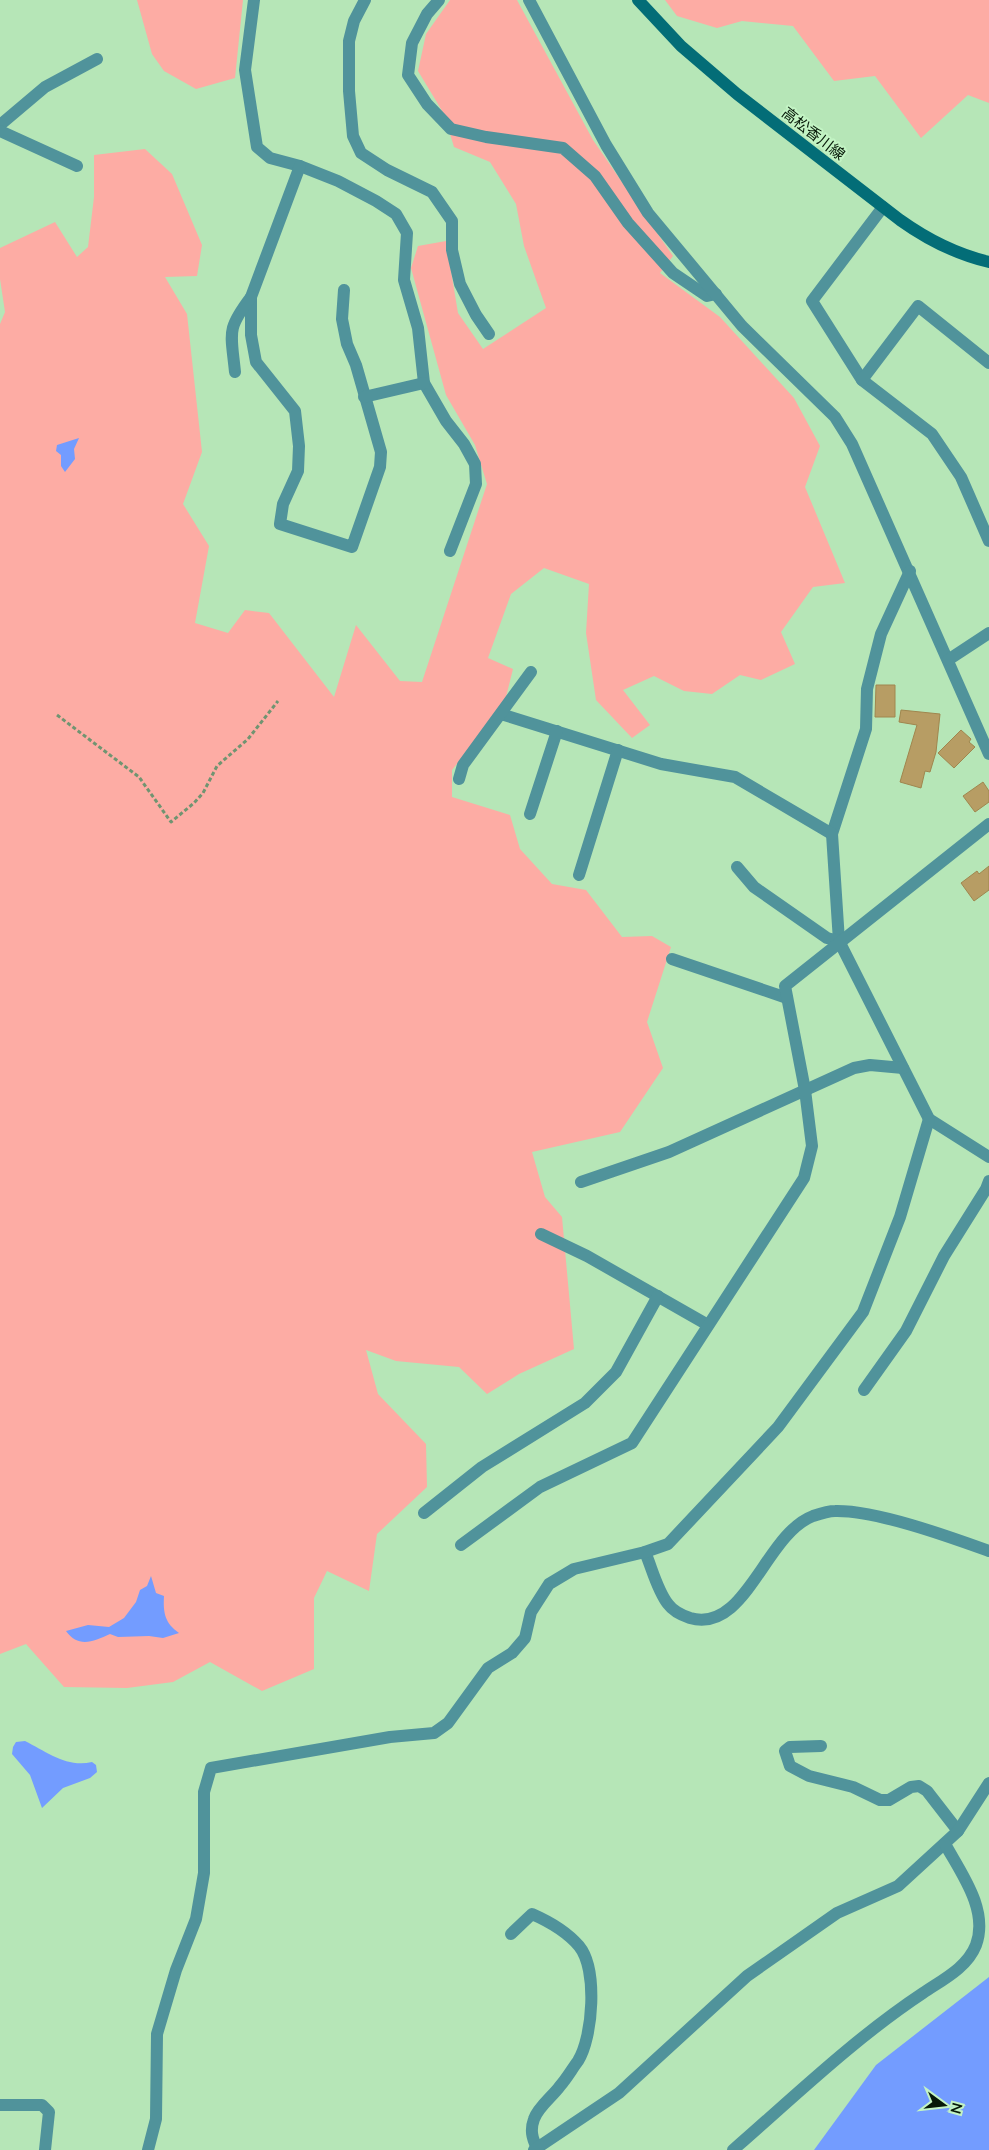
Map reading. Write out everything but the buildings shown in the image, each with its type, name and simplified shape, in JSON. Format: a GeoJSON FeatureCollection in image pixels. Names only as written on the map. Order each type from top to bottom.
{"type":"FeatureCollection","features":[{"type":"Feature","properties":{"kind":"main road","name":"高松香川線"},"geometry":{"type":"LineString","coordinates":[[638,0],[681,46],[737,94],[883,207],[924,237],[950,250],[989,262]]}},
{"type":"Feature","properties":{"kind":"street"},"geometry":{"type":"LineString","coordinates":[[254,0],[245,70],[257,147],[270,158],[300,166],[338,181],[376,201],[396,214],[407,233],[404,280],[418,328],[424,383],[446,421],[464,444],[475,464],[476,484],[450,551]]}},
{"type":"Feature","properties":{"kind":"street"},"geometry":{"type":"LineString","coordinates":[[365,0],[354,21],[349,41],[349,91],[353,136],[361,153],[387,170],[432,192],[442,206],[452,221],[452,250],[460,284],[476,315],[489,334]]}},
{"type":"Feature","properties":{"kind":"street"},"geometry":{"type":"LineString","coordinates":[[440,0],[427,14],[412,43],[408,74],[427,104],[451,129],[486,138],[563,148],[595,176],[628,223],[673,273],[707,296],[716,294]]}},
{"type":"Feature","properties":{"kind":"street"},"geometry":{"type":"LineString","coordinates":[[529,0],[606,145],[648,212],[742,326],[835,417],[852,444],[989,752]]}},
{"type":"Feature","properties":{"kind":"street"},"geometry":{"type":"LineString","coordinates":[[77,166],[1,132],[46,86],[97,59]]}},
{"type":"Feature","properties":{"kind":"street"},"geometry":{"type":"LineString","coordinates":[[300,166],[252,297],[251,336],[256,362],[295,411],[299,446],[298,471],[282,504],[280,524],[352,547],[380,467],[381,452],[342,319],[344,290]]}},
{"type":"Feature","properties":{"kind":"street"},"geometry":{"type":"LineString","coordinates":[[883,207],[812,300],[862,380],[932,434],[961,477],[988,531]]}},
{"type":"Feature","properties":{"kind":"street"},"geometry":{"type":"LineString","coordinates":[[234,372],[231,330],[236,316],[252,297]]}},
{"type":"Feature","properties":{"kind":"street"},"geometry":{"type":"LineString","coordinates":[[862,380],[918,306],[989,363]]}},
{"type":"Feature","properties":{"kind":"street"},"geometry":{"type":"LineString","coordinates":[[364,397],[424,383]]}},
{"type":"Feature","properties":{"kind":"street"},"geometry":{"type":"LineString","coordinates":[[910,571],[881,634],[867,689],[866,729],[832,834],[839,941],[929,1119],[989,1157]]}},
{"type":"Feature","properties":{"kind":"street"},"geometry":{"type":"LineString","coordinates":[[948,660],[989,633]]}},
{"type":"Feature","properties":{"kind":"street"},"geometry":{"type":"LineString","coordinates":[[459,778],[463,765],[531,672]]}},
{"type":"Feature","properties":{"kind":"street"},"geometry":{"type":"LineString","coordinates":[[501,714],[661,764],[735,777],[832,834]]}},
{"type":"Feature","properties":{"kind":"street"},"geometry":{"type":"LineString","coordinates":[[530,814],[557,731]]}},
{"type":"Feature","properties":{"kind":"street"},"geometry":{"type":"LineString","coordinates":[[579,874],[618,750]]}},
{"type":"Feature","properties":{"kind":"street"},"geometry":{"type":"LineString","coordinates":[[461,1545],[540,1487],[632,1443],[804,1178],[812,1146],[805,1090],[785,986],[839,941],[989,824]]}},
{"type":"Feature","properties":{"kind":"street"},"geometry":{"type":"LineString","coordinates":[[737,867],[754,888],[828,938],[839,941]]}},
{"type":"Feature","properties":{"kind":"street"},"geometry":{"type":"LineString","coordinates":[[672,959],[787,998]]}},
{"type":"Feature","properties":{"kind":"street"},"geometry":{"type":"LineString","coordinates":[[581,1182],[669,1152],[854,1068],[870,1065],[903,1068]]}},
{"type":"Feature","properties":{"kind":"street"},"geometry":{"type":"LineString","coordinates":[[148,2150],[156,2119],[157,2034],[176,1970],[196,1918],[204,1873],[204,1792],[211,1768],[390,1737],[434,1734],[448,1723],[488,1668],[512,1653],[524,1638],[531,1612],[549,1584],[574,1569],[645,1552],[668,1544],[778,1427],[864,1312],[900,1217],[929,1119]]}},
{"type":"Feature","properties":{"kind":"street"},"geometry":{"type":"LineString","coordinates":[[864,1390],[906,1331],[944,1256],[986,1189],[989,1181]]}},
{"type":"Feature","properties":{"kind":"street"},"geometry":{"type":"LineString","coordinates":[[541,1234],[587,1256],[708,1325]]}},
{"type":"Feature","properties":{"kind":"street"},"geometry":{"type":"LineString","coordinates":[[424,1513],[482,1467],[585,1403],[616,1372],[658,1296]]}},
{"type":"Feature","properties":{"kind":"street"},"geometry":{"type":"LineString","coordinates":[[645,1552],[668,1604],[680,1615],[697,1620],[715,1619],[732,1609],[789,1530],[812,1516],[827,1512],[835,1511],[878,1517],[989,1551]]}},
{"type":"Feature","properties":{"kind":"street"},"geometry":{"type":"LineString","coordinates":[[820,1746],[790,1746],[785,1752],[790,1766],[809,1776],[853,1787],[880,1800],[889,1800],[911,1787],[919,1786],[927,1791],[958,1831]]}},
{"type":"Feature","properties":{"kind":"street"},"geometry":{"type":"LineString","coordinates":[[511,1934],[532,1914],[549,1922],[579,1947],[587,1962],[590,1982],[588,2037],[579,2059],[561,2086],[534,2117],[531,2135],[535,2149],[619,2093],[747,1976],[837,1913],[898,1886],[958,1831],[989,1783]]}},
{"type":"Feature","properties":{"kind":"street"},"geometry":{"type":"LineString","coordinates":[[733,2150],[887,2016],[961,1967],[976,1946],[980,1924],[973,1895],[945,1844]]}},
{"type":"Feature","properties":{"kind":"street"},"geometry":{"type":"LineString","coordinates":[[0,2105],[42,2105],[49,2112],[45,2150]]}},
{"type":"Feature","properties":{"kind":"path"},"geometry":{"type":"LineString","coordinates":[[57,715],[139,777],[171,822],[203,793],[217,766],[248,739],[278,701]]}},
{"type":"Feature","properties":{"kind":"shaded area"},"geometry":{"type":"Polygon","coordinates":[[[137,0],[243,0],[235,78],[196,89],[164,71],[152,54],[137,0]]]}},
{"type":"Feature","properties":{"kind":"shaded area"},"geometry":{"type":"Polygon","coordinates":[[[450,0],[517,0],[593,140],[673,256],[660,273],[720,317],[794,398],[820,446],[805,487],[845,583],[813,587],[781,632],[795,664],[761,680],[740,675],[712,694],[684,691],[654,676],[623,690],[650,725],[632,738],[596,700],[586,633],[589,584],[544,568],[511,594],[488,658],[513,669],[504,705],[452,770],[452,797],[510,815],[520,849],[552,884],[586,890],[622,937],[652,936],[671,947],[647,1022],[663,1068],[620,1132],[532,1152],[545,1197],[562,1217],[574,1349],[519,1374],[487,1394],[459,1367],[396,1361],[366,1350],[378,1394],[426,1444],[427,1487],[377,1534],[369,1591],[327,1571],[314,1598],[314,1669],[262,1691],[210,1662],[173,1682],[127,1688],[64,1687],[26,1644],[0,1654],[0,324],[5,312],[0,279],[0,248],[55,222],[77,257],[88,247],[94,197],[94,155],[145,149],[172,174],[202,245],[197,276],[165,277],[187,314],[202,452],[183,504],[209,546],[195,623],[228,633],[245,610],[269,613],[334,697],[356,625],[400,681],[422,682],[487,484],[475,445],[446,395],[411,268],[418,246],[446,241],[458,313],[483,349],[546,308],[524,246],[516,204],[490,162],[454,147],[444,114],[418,71],[426,34],[450,0]]]}},
{"type":"Feature","properties":{"kind":"shaded area"},"geometry":{"type":"Polygon","coordinates":[[[665,0],[989,0],[989,103],[968,95],[921,138],[875,76],[834,81],[793,26],[742,21],[717,28],[677,16],[665,0]]]}},
{"type":"Feature","properties":{"kind":"water"},"geometry":{"type":"Polygon","coordinates":[[[79,438],[74,449],[75,459],[65,472],[61,466],[61,455],[56,451],[57,445],[79,438]]]}},
{"type":"Feature","properties":{"kind":"water"},"geometry":{"type":"Polygon","coordinates":[[[151,1576],[156,1593],[164,1596],[166,1617],[179,1633],[163,1638],[149,1636],[118,1637],[110,1634],[92,1641],[81,1642],[66,1631],[88,1625],[109,1627],[124,1618],[136,1602],[140,1590],[147,1586],[151,1576]]]}},
{"type":"Feature","properties":{"kind":"water"},"geometry":{"type":"Polygon","coordinates":[[[25,1741],[66,1761],[74,1763],[92,1762],[96,1765],[97,1772],[90,1778],[63,1788],[42,1808],[30,1775],[12,1754],[16,1742],[25,1741]]]}},
{"type":"Feature","properties":{"kind":"water"},"geometry":{"type":"Polygon","coordinates":[[[989,1977],[989,2150],[814,2150],[876,2065],[989,1977]]]}}]}
